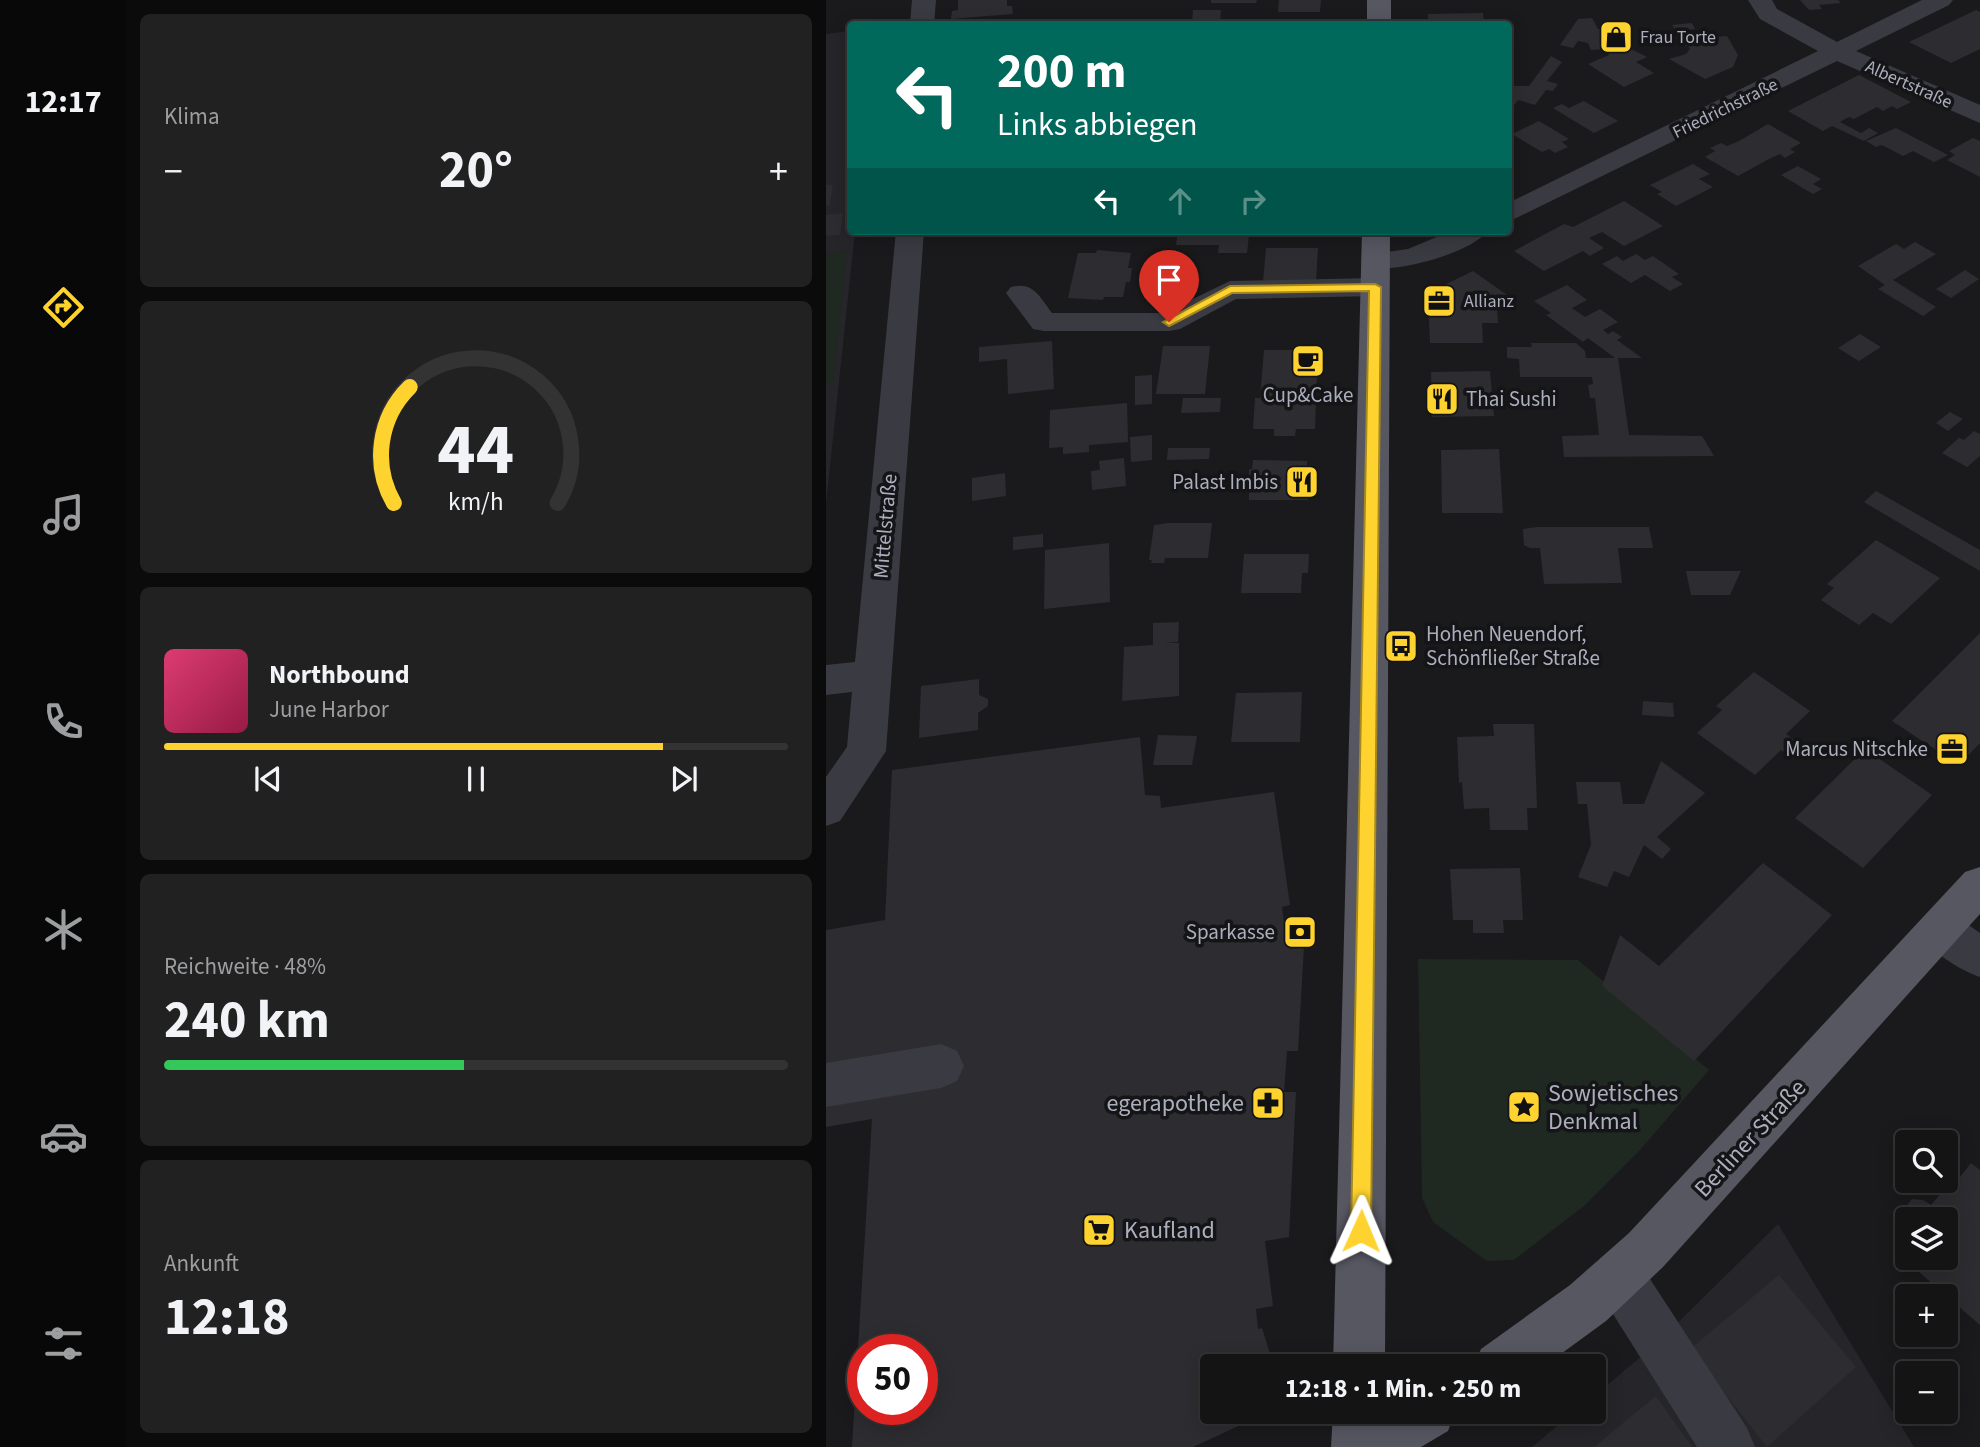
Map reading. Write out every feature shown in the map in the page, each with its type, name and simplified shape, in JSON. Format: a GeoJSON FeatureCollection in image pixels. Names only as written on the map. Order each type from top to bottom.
{"type":"FeatureCollection","features":[{"type":"Feature","properties":{"kind":"main road"},"geometry":{"type":"LineString","coordinates":[[1379,0],[1379,21]]}},
{"type":"Feature","properties":{"kind":"main road"},"geometry":{"type":"LineString","coordinates":[[1359,1354],[1376,260]]}},
{"type":"Feature","properties":{"kind":"main road","name":"Berliner Straße"},"geometry":{"type":"LineString","coordinates":[[1517,1354],[1619,1277],[1742,1148],[1980,885]]}},
{"type":"Feature","properties":{"kind":"main road"},"geometry":{"type":"LineString","coordinates":[[1359,1424],[1359,1447]]}},
{"type":"Feature","properties":{"kind":"main road"},"geometry":{"type":"LineString","coordinates":[[1371,1447],[1409,1424]]}},
{"type":"Feature","properties":{"kind":"street"},"geometry":{"type":"LineString","coordinates":[[922,21],[924,0]]}},
{"type":"Feature","properties":{"kind":"street","name":"Albertstraße"},"geometry":{"type":"LineString","coordinates":[[1760,0],[1768,14],[1837,52],[1980,115]]}},
{"type":"Feature","properties":{"kind":"street","name":"Friedrichstraße"},"geometry":{"type":"LineString","coordinates":[[1512,212],[1941,0]]}},
{"type":"Feature","properties":{"kind":"street","name":"Mittelstraße"},"geometry":{"type":"LineString","coordinates":[[826,809],[866,751],[910,235]]}},
{"type":"Feature","properties":{"kind":"street"},"geometry":{"type":"LineString","coordinates":[[1021,293],[1044,322],[1169,322],[1230,290],[1314,288],[1376,260],[1404,260],[1421,256],[1466,235]]}},
{"type":"Feature","properties":{"kind":"street"},"geometry":{"type":"LineString","coordinates":[[826,680],[873,675]]}},
{"type":"Feature","properties":{"kind":"street"},"geometry":{"type":"LineString","coordinates":[[1941,929],[1980,958]]}},
{"type":"Feature","properties":{"kind":"street"},"geometry":{"type":"LineString","coordinates":[[826,1085],[941,1066]]}},
{"type":"Feature","properties":{"kind":"street"},"geometry":{"type":"LineString","coordinates":[[1619,1277],[1728,1447]]}},
{"type":"Feature","properties":{"kind":"shaded area"},"geometry":{"type":"Polygon","coordinates":[[[847,31],[847,235],[855,235],[826,504],[826,34],[847,31]]]}},
{"type":"Feature","properties":{"kind":"shaded area"},"geometry":{"type":"Polygon","coordinates":[[[847,251],[833,383],[826,383],[826,253],[847,251]]]}},
{"type":"Feature","properties":{"kind":"shaded area"},"geometry":{"type":"Polygon","coordinates":[[[1418,959],[1578,960],[1709,1070],[1640,1150],[1584,1206],[1514,1260],[1487,1261],[1433,1222],[1422,1198],[1418,959]]]}},
{"type":"Feature","properties":{"kind":"shaded area"},"geometry":{"type":"Polygon","coordinates":[[[1778,1224],[1895,1416],[1895,1424],[1900,1424],[1914,1447],[1532,1447],[1560,1424],[1606,1424],[1606,1386],[1655,1345],[1778,1224]]]}},
{"type":"Feature","properties":{"kind":"building"},"geometry":{"type":"Polygon","coordinates":[[[958,0],[1007,0],[1007,6],[1012,6],[1013,14],[951,19],[952,11],[958,10],[958,0]]]}},
{"type":"Feature","properties":{"kind":"building"},"geometry":{"type":"Polygon","coordinates":[[[1211,0],[1257,0],[1256,3],[1211,3],[1211,0]]]}},
{"type":"Feature","properties":{"kind":"building"},"geometry":{"type":"Polygon","coordinates":[[[1279,0],[1321,0],[1320,12],[1278,12],[1279,0]]]}},
{"type":"Feature","properties":{"kind":"building"},"geometry":{"type":"Polygon","coordinates":[[[1800,0],[1838,0],[1841,3],[1819,5],[1822,9],[1809,10],[1800,0]]]}},
{"type":"Feature","properties":{"kind":"building"},"geometry":{"type":"Polygon","coordinates":[[[1193,10],[1221,10],[1220,21],[1192,21],[1193,10]]]}},
{"type":"Feature","properties":{"kind":"building"},"geometry":{"type":"Polygon","coordinates":[[[1976,10],[1980,12],[1980,49],[1951,63],[1909,42],[1976,10]]]}},
{"type":"Feature","properties":{"kind":"building"},"geometry":{"type":"Polygon","coordinates":[[[1483,13],[1484,21],[1428,21],[1428,14],[1483,13]]]}},
{"type":"Feature","properties":{"kind":"building"},"geometry":{"type":"Polygon","coordinates":[[[1592,18],[1598,29],[1619,28],[1627,47],[1647,57],[1636,62],[1654,73],[1624,87],[1588,64],[1609,55],[1606,49],[1591,50],[1588,43],[1578,41],[1573,48],[1560,45],[1578,19],[1592,18]]]}},
{"type":"Feature","properties":{"kind":"building"},"geometry":{"type":"Polygon","coordinates":[[[1692,23],[1695,29],[1676,31],[1672,25],[1692,23]]]}},
{"type":"Feature","properties":{"kind":"building"},"geometry":{"type":"Polygon","coordinates":[[[1727,36],[1738,55],[1733,67],[1705,79],[1669,59],[1686,54],[1690,49],[1683,46],[1680,39],[1727,36]]]}},
{"type":"Feature","properties":{"kind":"building"},"geometry":{"type":"Polygon","coordinates":[[[1551,56],[1562,62],[1547,81],[1558,84],[1553,91],[1546,90],[1535,105],[1518,100],[1512,107],[1512,86],[1529,86],[1551,56]]]}},
{"type":"Feature","properties":{"kind":"building"},"geometry":{"type":"Polygon","coordinates":[[[1859,75],[1911,102],[1897,109],[1892,106],[1883,111],[1877,107],[1854,119],[1849,117],[1840,122],[1861,133],[1869,128],[1878,133],[1864,141],[1832,126],[1823,131],[1788,111],[1859,75]]]}},
{"type":"Feature","properties":{"kind":"building"},"geometry":{"type":"Polygon","coordinates":[[[1584,101],[1618,121],[1594,133],[1553,108],[1562,104],[1569,108],[1584,101]]]}},
{"type":"Feature","properties":{"kind":"building"},"geometry":{"type":"Polygon","coordinates":[[[1539,121],[1569,139],[1562,142],[1568,147],[1555,153],[1549,149],[1542,152],[1512,134],[1539,121]]]}},
{"type":"Feature","properties":{"kind":"building"},"geometry":{"type":"Polygon","coordinates":[[[1768,124],[1801,143],[1790,149],[1795,152],[1785,158],[1780,154],[1738,176],[1705,157],[1715,151],[1710,148],[1721,143],[1727,146],[1768,124]]]}},
{"type":"Feature","properties":{"kind":"building"},"geometry":{"type":"Polygon","coordinates":[[[1896,128],[1948,155],[1934,162],[1913,151],[1903,156],[1882,145],[1876,147],[1866,141],[1896,128]]]}},
{"type":"Feature","properties":{"kind":"building"},"geometry":{"type":"Polygon","coordinates":[[[1973,138],[1980,141],[1980,177],[1947,160],[1955,155],[1949,151],[1973,138]]]}},
{"type":"Feature","properties":{"kind":"building"},"geometry":{"type":"Polygon","coordinates":[[[1693,164],[1710,174],[1699,179],[1713,187],[1676,206],[1657,194],[1662,192],[1650,185],[1693,164]]]}},
{"type":"Feature","properties":{"kind":"building"},"geometry":{"type":"Polygon","coordinates":[[[1798,166],[1821,179],[1813,184],[1822,189],[1813,194],[1781,175],[1798,166]]]}},
{"type":"Feature","properties":{"kind":"building"},"geometry":{"type":"Polygon","coordinates":[[[826,185],[833,185],[830,205],[826,206],[826,185]]]}},
{"type":"Feature","properties":{"kind":"building"},"geometry":{"type":"Polygon","coordinates":[[[1624,201],[1663,226],[1624,246],[1602,232],[1589,238],[1604,248],[1590,256],[1583,251],[1544,271],[1514,251],[1564,224],[1573,227],[1624,201]]]}},
{"type":"Feature","properties":{"kind":"building"},"geometry":{"type":"Polygon","coordinates":[[[843,213],[840,235],[826,236],[826,215],[843,213]]]}},
{"type":"Feature","properties":{"kind":"building"},"geometry":{"type":"Polygon","coordinates":[[[1177,235],[1249,235],[1247,253],[1218,253],[1219,245],[1176,245],[1177,235]]]}},
{"type":"Feature","properties":{"kind":"building"},"geometry":{"type":"Polygon","coordinates":[[[1915,242],[1936,254],[1893,280],[1936,307],[1923,316],[1878,289],[1885,285],[1858,266],[1896,244],[1904,249],[1915,242]]]}},
{"type":"Feature","properties":{"kind":"building"},"geometry":{"type":"Polygon","coordinates":[[[1266,248],[1318,248],[1316,281],[1263,282],[1266,248]]]}},
{"type":"Feature","properties":{"kind":"building"},"geometry":{"type":"Polygon","coordinates":[[[1097,250],[1131,253],[1128,268],[1132,268],[1130,282],[1126,282],[1123,297],[1104,297],[1103,300],[1068,298],[1078,253],[1096,253],[1097,250]]]}},
{"type":"Feature","properties":{"kind":"building"},"geometry":{"type":"Polygon","coordinates":[[[1636,254],[1645,260],[1653,256],[1679,274],[1672,277],[1683,284],[1670,291],[1645,275],[1631,283],[1602,264],[1617,256],[1623,261],[1636,254]]]}},
{"type":"Feature","properties":{"kind":"building"},"geometry":{"type":"Polygon","coordinates":[[[1965,270],[1979,279],[1951,298],[1936,289],[1965,270]]]}},
{"type":"Feature","properties":{"kind":"building"},"geometry":{"type":"Polygon","coordinates":[[[1473,271],[1507,295],[1492,303],[1497,308],[1498,323],[1482,323],[1483,343],[1430,343],[1428,298],[1423,296],[1428,289],[1434,290],[1473,271]]]}},
{"type":"Feature","properties":{"kind":"building"},"geometry":{"type":"Polygon","coordinates":[[[1567,285],[1587,300],[1572,308],[1585,317],[1600,309],[1618,322],[1603,330],[1608,334],[1613,331],[1622,337],[1617,340],[1642,358],[1618,358],[1629,435],[1702,436],[1714,456],[1564,457],[1562,436],[1599,435],[1595,398],[1590,398],[1588,385],[1593,384],[1592,377],[1520,377],[1519,359],[1507,358],[1507,347],[1532,347],[1531,343],[1576,343],[1585,351],[1586,358],[1615,358],[1588,338],[1583,342],[1546,315],[1551,313],[1534,301],[1567,285]]]}},
{"type":"Feature","properties":{"kind":"building"},"geometry":{"type":"Polygon","coordinates":[[[1860,334],[1881,347],[1859,361],[1838,348],[1860,334]]]}},
{"type":"Feature","properties":{"kind":"building"},"geometry":{"type":"Polygon","coordinates":[[[1052,341],[1054,389],[1008,394],[1007,359],[979,362],[979,347],[1052,341]]]}},
{"type":"Feature","properties":{"kind":"building"},"geometry":{"type":"Polygon","coordinates":[[[1163,346],[1210,346],[1205,394],[1156,394],[1163,346]]]}},
{"type":"Feature","properties":{"kind":"building"},"geometry":{"type":"Polygon","coordinates":[[[1264,350],[1318,350],[1315,429],[1296,429],[1295,436],[1274,436],[1274,429],[1253,429],[1255,398],[1260,398],[1264,350]]]}},
{"type":"Feature","properties":{"kind":"building"},"geometry":{"type":"Polygon","coordinates":[[[1490,371],[1494,416],[1432,417],[1431,372],[1490,371]]]}},
{"type":"Feature","properties":{"kind":"building"},"geometry":{"type":"Polygon","coordinates":[[[1152,375],[1152,404],[1135,405],[1135,376],[1152,375]]]}},
{"type":"Feature","properties":{"kind":"building"},"geometry":{"type":"Polygon","coordinates":[[[1183,398],[1221,398],[1220,412],[1181,413],[1183,398]]]}},
{"type":"Feature","properties":{"kind":"building"},"geometry":{"type":"Polygon","coordinates":[[[1127,403],[1128,442],[1089,445],[1089,452],[1063,454],[1063,447],[1049,448],[1050,410],[1127,403]]]}},
{"type":"Feature","properties":{"kind":"building"},"geometry":{"type":"Polygon","coordinates":[[[1950,412],[1963,419],[1948,431],[1936,423],[1950,412]]]}},
{"type":"Feature","properties":{"kind":"building"},"geometry":{"type":"Polygon","coordinates":[[[1974,431],[1980,434],[1980,456],[1967,467],[1942,453],[1959,438],[1964,440],[1974,431]]]}},
{"type":"Feature","properties":{"kind":"building"},"geometry":{"type":"Polygon","coordinates":[[[1152,435],[1152,460],[1131,462],[1130,437],[1152,435]]]}},
{"type":"Feature","properties":{"kind":"building"},"geometry":{"type":"Polygon","coordinates":[[[1168,448],[1210,448],[1209,459],[1167,460],[1168,448]]]}},
{"type":"Feature","properties":{"kind":"building"},"geometry":{"type":"Polygon","coordinates":[[[1499,449],[1503,513],[1442,513],[1441,450],[1499,449]]]}},
{"type":"Feature","properties":{"kind":"building"},"geometry":{"type":"Polygon","coordinates":[[[1124,458],[1126,486],[1092,490],[1091,471],[1100,470],[1099,461],[1124,458]]]}},
{"type":"Feature","properties":{"kind":"building"},"geometry":{"type":"Polygon","coordinates":[[[1253,460],[1307,461],[1307,468],[1314,468],[1313,487],[1308,487],[1308,500],[1249,500],[1249,469],[1252,469],[1253,460]]]}},
{"type":"Feature","properties":{"kind":"building"},"geometry":{"type":"Polygon","coordinates":[[[1005,473],[1006,496],[972,501],[972,478],[1005,473]]]}},
{"type":"Feature","properties":{"kind":"building"},"geometry":{"type":"Polygon","coordinates":[[[1876,491],[1980,550],[1980,571],[1864,502],[1876,491]]]}},
{"type":"Feature","properties":{"kind":"building"},"geometry":{"type":"Polygon","coordinates":[[[1212,523],[1208,558],[1165,558],[1164,563],[1151,563],[1152,560],[1149,560],[1154,525],[1212,523]]]}},
{"type":"Feature","properties":{"kind":"building"},"geometry":{"type":"Polygon","coordinates":[[[1649,527],[1653,548],[1618,548],[1622,583],[1544,584],[1540,548],[1524,545],[1523,529],[1649,527]]]}},
{"type":"Feature","properties":{"kind":"building"},"geometry":{"type":"Polygon","coordinates":[[[1043,534],[1043,547],[1013,550],[1013,537],[1043,534]]]}},
{"type":"Feature","properties":{"kind":"building"},"geometry":{"type":"Polygon","coordinates":[[[1876,540],[1940,578],[1891,624],[1873,613],[1859,625],[1821,600],[1834,588],[1827,584],[1876,540]]]}},
{"type":"Feature","properties":{"kind":"building"},"geometry":{"type":"Polygon","coordinates":[[[1109,543],[1110,602],[1044,609],[1045,550],[1109,543]]]}},
{"type":"Feature","properties":{"kind":"building"},"geometry":{"type":"Polygon","coordinates":[[[1244,554],[1309,554],[1308,573],[1302,573],[1301,593],[1241,593],[1244,554]]]}},
{"type":"Feature","properties":{"kind":"building"},"geometry":{"type":"Polygon","coordinates":[[[1686,571],[1741,571],[1730,595],[1691,595],[1686,571]]]}},
{"type":"Feature","properties":{"kind":"building"},"geometry":{"type":"Polygon","coordinates":[[[1179,622],[1178,642],[1164,643],[1179,643],[1179,696],[1122,701],[1124,647],[1153,645],[1153,623],[1179,622]]]}},
{"type":"Feature","properties":{"kind":"building"},"geometry":{"type":"Polygon","coordinates":[[[1980,633],[1980,743],[1959,765],[1892,721],[1980,633]]]}},
{"type":"Feature","properties":{"kind":"building"},"geometry":{"type":"Polygon","coordinates":[[[1754,672],[1810,711],[1786,734],[1799,743],[1787,754],[1781,750],[1755,775],[1697,733],[1722,710],[1716,706],[1754,672]]]}},
{"type":"Feature","properties":{"kind":"building"},"geometry":{"type":"Polygon","coordinates":[[[979,679],[979,695],[988,699],[988,706],[978,713],[978,730],[919,738],[921,686],[979,679]]]}},
{"type":"Feature","properties":{"kind":"building"},"geometry":{"type":"Polygon","coordinates":[[[1302,692],[1300,742],[1231,742],[1236,693],[1302,692]]]}},
{"type":"Feature","properties":{"kind":"building"},"geometry":{"type":"Polygon","coordinates":[[[1643,701],[1673,703],[1674,717],[1642,715],[1643,701]]]}},
{"type":"Feature","properties":{"kind":"building"},"geometry":{"type":"Polygon","coordinates":[[[1493,724],[1534,724],[1537,808],[1527,808],[1528,830],[1490,830],[1489,808],[1464,809],[1462,782],[1459,783],[1457,737],[1494,736],[1493,724]]]}},
{"type":"Feature","properties":{"kind":"building"},"geometry":{"type":"Polygon","coordinates":[[[1158,735],[1197,736],[1192,765],[1153,765],[1158,735]]]}},
{"type":"Feature","properties":{"kind":"building"},"geometry":{"type":"Polygon","coordinates":[[[1140,737],[1145,795],[1160,796],[1161,808],[1274,792],[1290,905],[1282,907],[1287,946],[1304,946],[1298,1051],[1287,1051],[1284,1092],[1296,1092],[1289,1237],[1265,1241],[1273,1306],[1256,1309],[1258,1329],[1262,1328],[1270,1354],[1200,1354],[1200,1424],[1243,1424],[1193,1447],[852,1447],[853,1425],[938,1425],[938,1334],[859,1334],[872,1119],[826,1127],[826,930],[885,920],[892,770],[1140,737]]]}},
{"type":"Feature","properties":{"kind":"building"},"geometry":{"type":"Polygon","coordinates":[[[1865,749],[1932,795],[1863,868],[1795,818],[1865,749]]]}},
{"type":"Feature","properties":{"kind":"building"},"geometry":{"type":"Polygon","coordinates":[[[1661,761],[1705,793],[1657,837],[1671,849],[1662,859],[1644,845],[1629,877],[1614,871],[1607,887],[1578,877],[1591,845],[1587,804],[1578,804],[1576,782],[1620,782],[1623,804],[1644,804],[1661,761]]]}},
{"type":"Feature","properties":{"kind":"building"},"geometry":{"type":"Polygon","coordinates":[[[1763,863],[1832,915],[1694,1061],[1602,986],[1620,935],[1659,966],[1763,863]]]}},
{"type":"Feature","properties":{"kind":"building"},"geometry":{"type":"Polygon","coordinates":[[[1520,868],[1523,920],[1503,920],[1504,933],[1473,933],[1473,920],[1453,920],[1450,869],[1520,868]]]}},
{"type":"Feature","properties":{"kind":"building"},"geometry":{"type":"Polygon","coordinates":[[[1971,1163],[1980,1170],[1980,1325],[1958,1306],[1958,1284],[1933,1284],[1917,1270],[1958,1270],[1958,1207],[1906,1207],[1912,1199],[1923,1200],[1931,1205],[1941,1193],[1958,1193],[1958,1180],[1971,1163]]]}},
{"type":"Feature","properties":{"kind":"building"},"geometry":{"type":"Polygon","coordinates":[[[1779,1275],[1856,1367],[1767,1447],[1690,1349],[1779,1275]]]}},
{"type":"Feature","properties":{"kind":"building"},"geometry":{"type":"Polygon","coordinates":[[[1656,1396],[1692,1447],[1594,1447],[1656,1396]]]}},
{"type":"Feature","properties":{"kind":"place","name":"Frau Torte"},"geometry":{"type":"Point","coordinates":[1616,37]}},
{"type":"Feature","properties":{"kind":"place","name":"Allianz"},"geometry":{"type":"Point","coordinates":[1439,301]}},
{"type":"Feature","properties":{"kind":"place","name":"Cup&Cake"},"geometry":{"type":"Point","coordinates":[1308,361]}},
{"type":"Feature","properties":{"kind":"place","name":"Thai Sushi"},"geometry":{"type":"Point","coordinates":[1442,399]}},
{"type":"Feature","properties":{"kind":"place","name":"Palast Imbis"},"geometry":{"type":"Point","coordinates":[1302,482]}},
{"type":"Feature","properties":{"kind":"place","name":"Hohen Neuendorf, Schönfließer Straße"},"geometry":{"type":"Point","coordinates":[1401,646]}},
{"type":"Feature","properties":{"kind":"place","name":"Marcus Nitschke"},"geometry":{"type":"Point","coordinates":[1952,749]}},
{"type":"Feature","properties":{"kind":"place","name":"Sparkasse"},"geometry":{"type":"Point","coordinates":[1300,932]}},
{"type":"Feature","properties":{"kind":"place","name":"egerapotheke"},"geometry":{"type":"Point","coordinates":[1268,1103]}},
{"type":"Feature","properties":{"kind":"place","name":"Sowjetisches Denkmal"},"geometry":{"type":"Point","coordinates":[1524,1107]}},
{"type":"Feature","properties":{"kind":"place","name":"Kaufland"},"geometry":{"type":"Point","coordinates":[1099,1230]}},
{"type":"Feature","properties":{"kind":"route"},"geometry":{"type":"LineString","coordinates":[[1169,322],[1230,290],[1375,287],[1361,1231]]}}]}
